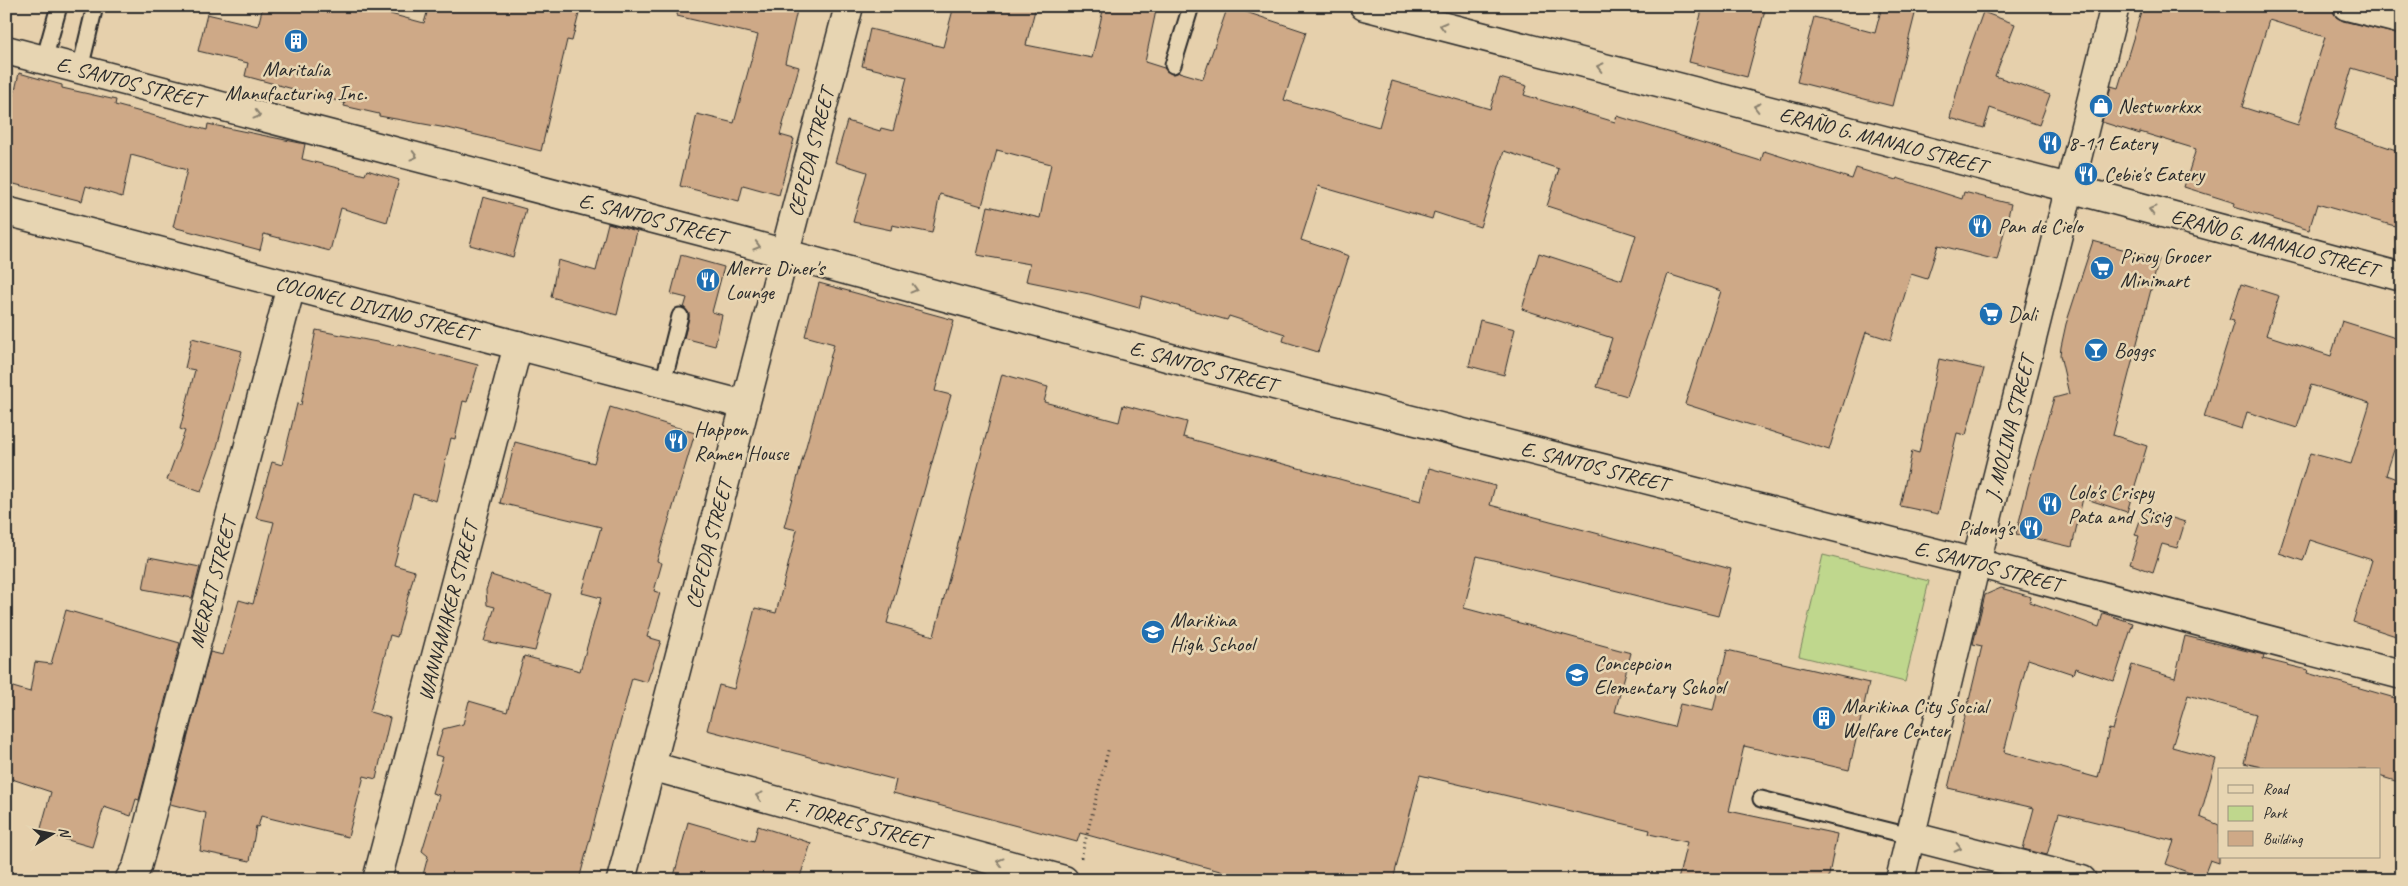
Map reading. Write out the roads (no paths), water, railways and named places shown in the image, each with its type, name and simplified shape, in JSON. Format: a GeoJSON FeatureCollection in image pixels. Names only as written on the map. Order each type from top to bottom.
{"type":"FeatureCollection","features":[{"type":"Feature","properties":{"kind":"street","name":"CEPEDA STREET"},"geometry":{"type":"LineString","coordinates":[[621,880],[849,6]]}},
{"type":"Feature","properties":{"kind":"street","name":"ERAÑO G. MANALO STREET"},"geometry":{"type":"LineString","coordinates":[[1364,6],[2069,188],[2402,277]]}},
{"type":"Feature","properties":{"kind":"street","name":"J. MOLINA STREET"},"geometry":{"type":"LineString","coordinates":[[1900,880],[1976,563],[2115,6]]}},
{"type":"Feature","properties":{"kind":"street"},"geometry":{"type":"LineString","coordinates":[[2347,6],[2402,20]]}},
{"type":"Feature","properties":{"kind":"street","name":"E. SANTOS STREET"},"geometry":{"type":"LineString","coordinates":[[6,50],[784,254],[1210,369],[1976,563],[2402,675]]}},
{"type":"Feature","properties":{"kind":"street","name":"COLONEL DIVINO STREET"},"geometry":{"type":"LineString","coordinates":[[6,211],[745,405]]}},
{"type":"Feature","properties":{"kind":"street","name":"MERRIT STREET"},"geometry":{"type":"LineString","coordinates":[[129,880],[137,867],[145,838],[290,286]]}},
{"type":"Feature","properties":{"kind":"street","name":"WANNAMAKER STREET"},"geometry":{"type":"LineString","coordinates":[[377,880],[518,345]]}},
{"type":"Feature","properties":{"kind":"street","name":"F. TORRES STREET"},"geometry":{"type":"LineString","coordinates":[[651,766],[1072,871]]}},
{"type":"Feature","properties":{"kind":"street"},"geometry":{"type":"LineString","coordinates":[[1910,836],[2082,880]]}},
{"type":"Feature","properties":{"kind":"lane"},"geometry":{"type":"LineString","coordinates":[[44,60],[59,6]]}},
{"type":"Feature","properties":{"kind":"lane"},"geometry":{"type":"LineString","coordinates":[[80,69],[96,6]]}},
{"type":"Feature","properties":{"kind":"lane"},"geometry":{"type":"LineString","coordinates":[[1173,65],[1191,6]]}},
{"type":"Feature","properties":{"kind":"lane"},"geometry":{"type":"LineString","coordinates":[[663,383],[680,316]]}},
{"type":"Feature","properties":{"kind":"lane"},"geometry":{"type":"LineString","coordinates":[[1761,799],[1910,836]]}},
{"type":"Feature","properties":{"kind":"place","name":"Maritalia Manufacturing Inc."},"geometry":{"type":"Point","coordinates":[296,41]}},
{"type":"Feature","properties":{"kind":"place","name":"Nestworkxx"},"geometry":{"type":"Point","coordinates":[2101,106]}},
{"type":"Feature","properties":{"kind":"place","name":"8-11 Eatery"},"geometry":{"type":"Point","coordinates":[2050,143]}},
{"type":"Feature","properties":{"kind":"place","name":"Cebie's Eatery"},"geometry":{"type":"Point","coordinates":[2086,174]}},
{"type":"Feature","properties":{"kind":"place","name":"Pan de Cielo"},"geometry":{"type":"Point","coordinates":[1980,226]}},
{"type":"Feature","properties":{"kind":"place","name":"Pinoy Grocer Minimart"},"geometry":{"type":"Point","coordinates":[2102,268]}},
{"type":"Feature","properties":{"kind":"place","name":"Merre Diner's Lounge"},"geometry":{"type":"Point","coordinates":[708,280]}},
{"type":"Feature","properties":{"kind":"place","name":"Dali"},"geometry":{"type":"Point","coordinates":[1991,314]}},
{"type":"Feature","properties":{"kind":"place","name":"Boggs"},"geometry":{"type":"Point","coordinates":[2096,350]}},
{"type":"Feature","properties":{"kind":"place","name":"Happon Ramen House"},"geometry":{"type":"Point","coordinates":[676,441]}},
{"type":"Feature","properties":{"kind":"place","name":"Lolo's Crispy Pata and Sisig"},"geometry":{"type":"Point","coordinates":[2050,504]}},
{"type":"Feature","properties":{"kind":"place","name":"Pidong's"},"geometry":{"type":"Point","coordinates":[2031,528]}},
{"type":"Feature","properties":{"kind":"place","name":"Marikina High School"},"geometry":{"type":"Point","coordinates":[1153,632]}},
{"type":"Feature","properties":{"kind":"place","name":"Concepcion Elementary School"},"geometry":{"type":"Point","coordinates":[1577,675]}},
{"type":"Feature","properties":{"kind":"place","name":"Marikina City Social Welfare Center"},"geometry":{"type":"Point","coordinates":[1824,718]}}]}
